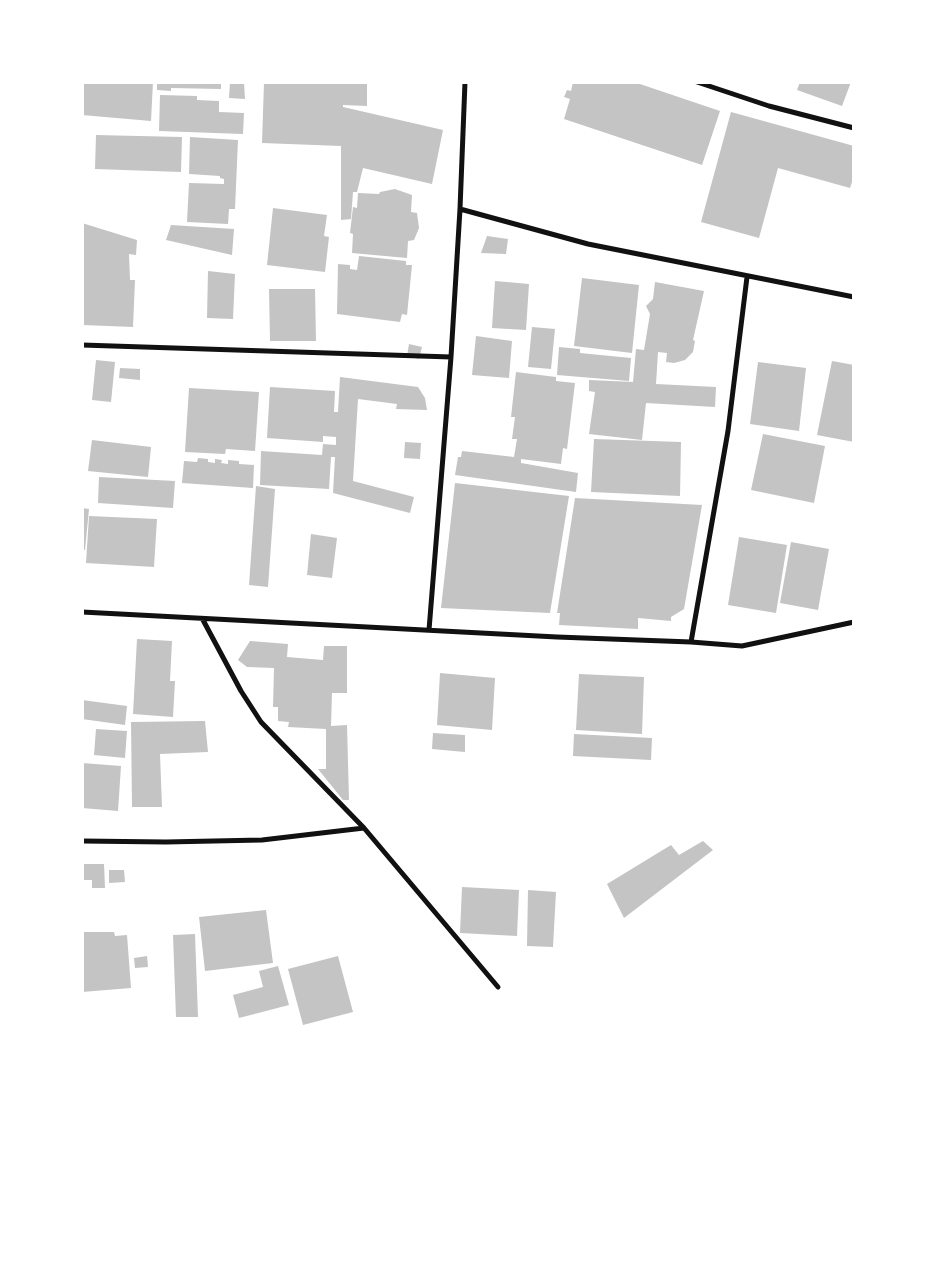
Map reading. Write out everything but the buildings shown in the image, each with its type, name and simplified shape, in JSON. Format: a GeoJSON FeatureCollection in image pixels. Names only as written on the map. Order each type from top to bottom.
{"type":"FeatureCollection","features":[{"type":"Feature","properties":{"kind":"street"},"geometry":{"type":"LineString","coordinates":[[429,630],[451,357],[465,82]]}},
{"type":"Feature","properties":{"kind":"street"},"geometry":{"type":"LineString","coordinates":[[697,82],[770,106],[854,128]]}},
{"type":"Feature","properties":{"kind":"street"},"geometry":{"type":"LineString","coordinates":[[460,208],[588,244],[854,297]]}},
{"type":"Feature","properties":{"kind":"street"},"geometry":{"type":"LineString","coordinates":[[691,642],[728,431],[747,277]]}},
{"type":"Feature","properties":{"kind":"street"},"geometry":{"type":"LineString","coordinates":[[82,345],[451,357]]}},
{"type":"Feature","properties":{"kind":"street"},"geometry":{"type":"LineString","coordinates":[[82,612],[203,620],[691,642],[742,646],[854,622]]}},
{"type":"Feature","properties":{"kind":"street"},"geometry":{"type":"LineString","coordinates":[[203,620],[241,691],[261,722],[364,828],[498,987]]}},
{"type":"Feature","properties":{"kind":"street"},"geometry":{"type":"LineString","coordinates":[[82,841],[262,840],[364,828]]}}]}
